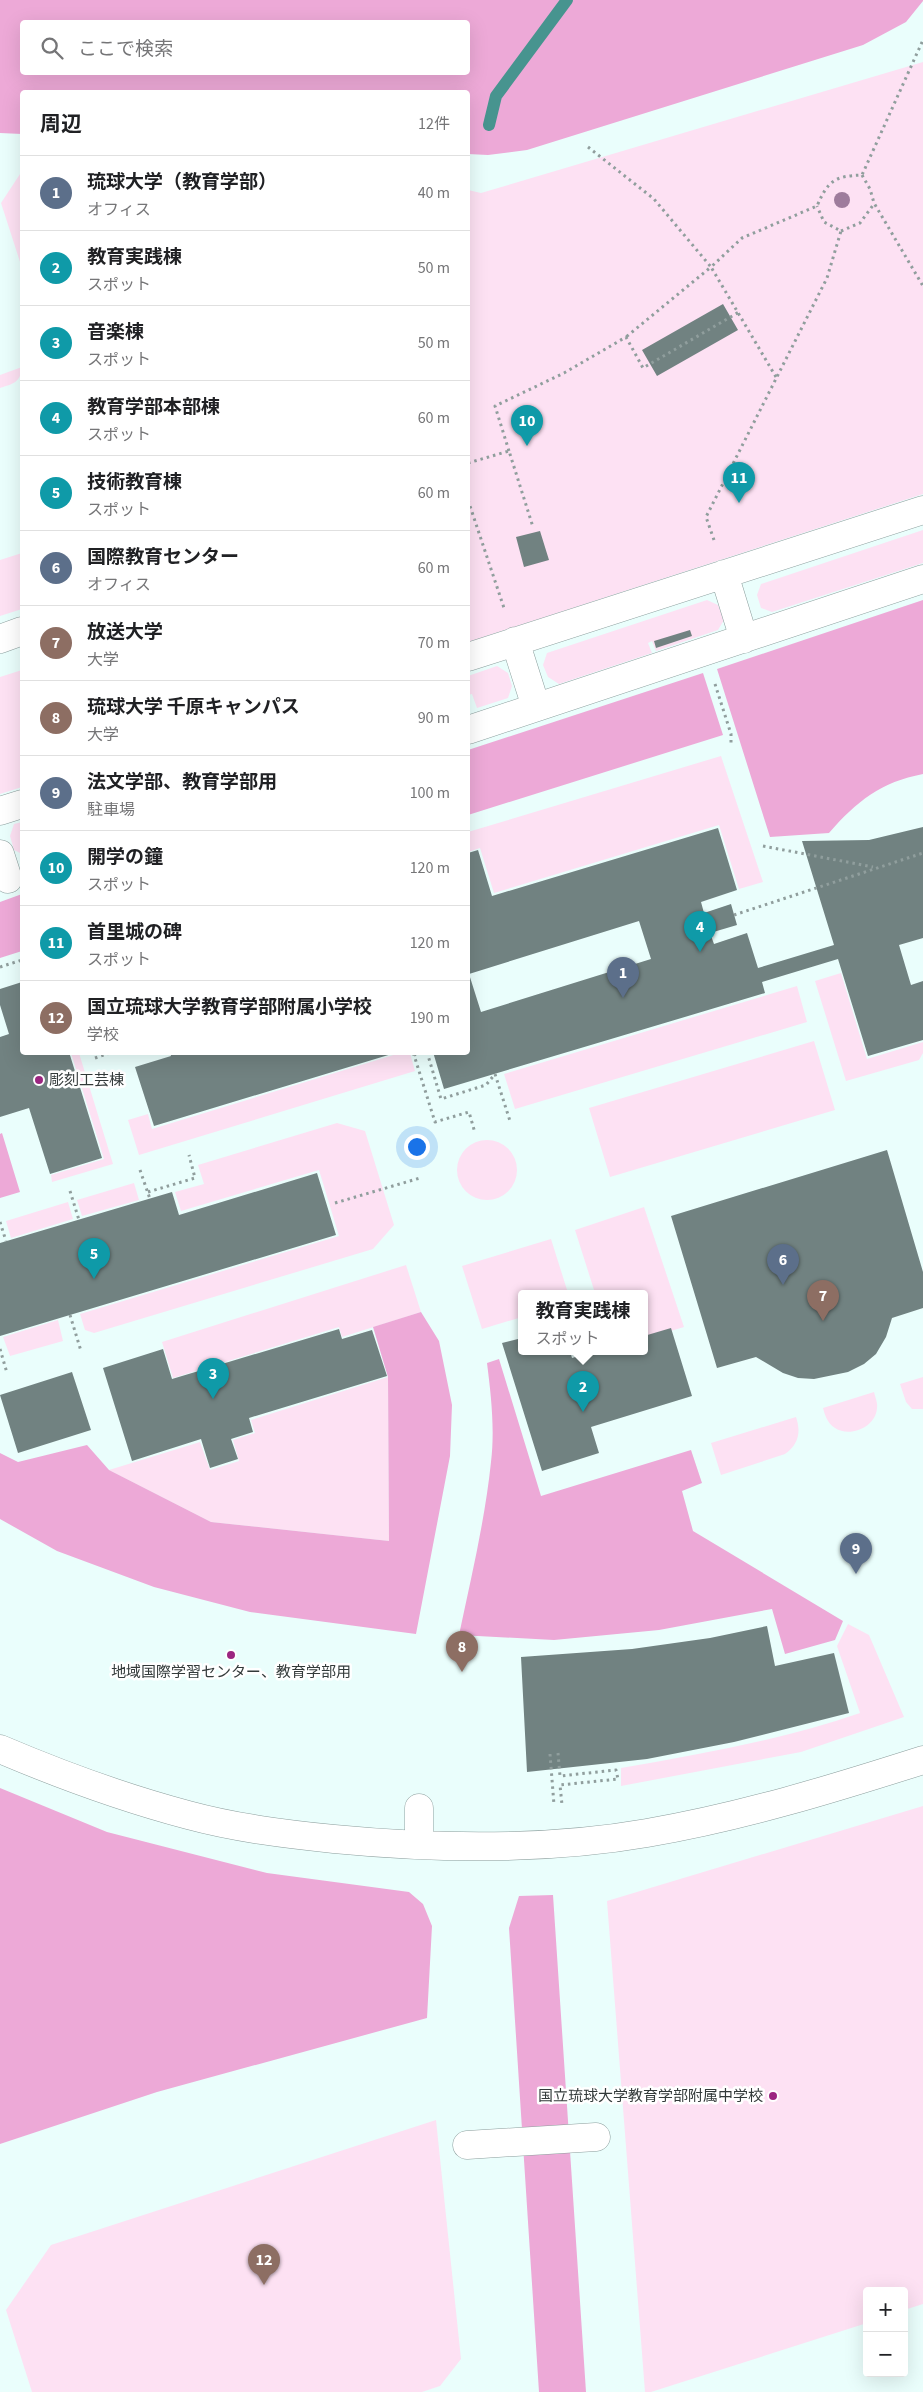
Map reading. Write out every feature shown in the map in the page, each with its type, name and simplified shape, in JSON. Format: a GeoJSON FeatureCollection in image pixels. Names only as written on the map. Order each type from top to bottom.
{"type":"FeatureCollection","features":[{"type":"Feature","properties":{"kind":"street"},"geometry":{"type":"LineString","coordinates":[[470,656],[923,510]]}},
{"type":"Feature","properties":{"kind":"street"},"geometry":{"type":"LineString","coordinates":[[724,574],[744,639]]}},
{"type":"Feature","properties":{"kind":"street"},"geometry":{"type":"LineString","coordinates":[[470,729],[923,580]]}},
{"type":"Feature","properties":{"kind":"street"},"geometry":{"type":"LineString","coordinates":[[0,639],[20,632]]}},
{"type":"Feature","properties":{"kind":"street"},"geometry":{"type":"LineString","coordinates":[[515,641],[536,708]]}},
{"type":"Feature","properties":{"kind":"street"},"geometry":{"type":"LineString","coordinates":[[0,811],[20,805]]}},
{"type":"Feature","properties":{"kind":"street"},"geometry":{"type":"LineString","coordinates":[[0,854],[10,879]]}},
{"type":"Feature","properties":{"kind":"street"},"geometry":{"type":"LineString","coordinates":[[0,1749],[118,1795],[217,1822],[302,1836],[419,1845],[524,1846],[645,1834],[715,1820],[790,1801],[923,1760]]}},
{"type":"Feature","properties":{"kind":"street"},"geometry":{"type":"LineString","coordinates":[[419,1808],[419,1845]]}},
{"type":"Feature","properties":{"kind":"street"},"geometry":{"type":"LineString","coordinates":[[467,2145],[596,2137]]}},
{"type":"Feature","properties":{"kind":"path"},"geometry":{"type":"LineString","coordinates":[[862,175],[923,40]]}},
{"type":"Feature","properties":{"kind":"path"},"geometry":{"type":"LineString","coordinates":[[588,147],[654,198],[711,267],[776,377]]}},
{"type":"Feature","properties":{"kind":"path"},"geometry":{"type":"LineString","coordinates":[[862,175],[870,189],[874,203],[923,286]]}},
{"type":"Feature","properties":{"kind":"path"},"geometry":{"type":"LineString","coordinates":[[532,528],[495,406],[564,373],[626,337],[711,267],[742,238],[817,206],[825,188],[842,176],[862,175]]}},
{"type":"Feature","properties":{"kind":"path"},"geometry":{"type":"LineString","coordinates":[[817,206],[824,222],[841,230],[860,223],[874,203]]}},
{"type":"Feature","properties":{"kind":"path"},"geometry":{"type":"LineString","coordinates":[[706,517],[827,278],[841,230]]}},
{"type":"Feature","properties":{"kind":"path"},"geometry":{"type":"LineString","coordinates":[[626,337],[643,368],[739,312]]}},
{"type":"Feature","properties":{"kind":"path"},"geometry":{"type":"LineString","coordinates":[[470,462],[509,451]]}},
{"type":"Feature","properties":{"kind":"path"},"geometry":{"type":"LineString","coordinates":[[470,506],[494,580]]}},
{"type":"Feature","properties":{"kind":"path"},"geometry":{"type":"LineString","coordinates":[[705,651],[731,734],[730,744]]}},
{"type":"Feature","properties":{"kind":"path"},"geometry":{"type":"LineString","coordinates":[[763,846],[874,868]]}},
{"type":"Feature","properties":{"kind":"path"},"geometry":{"type":"LineString","coordinates":[[734,915],[923,853]]}},
{"type":"Feature","properties":{"kind":"path"},"geometry":{"type":"LineString","coordinates":[[0,967],[20,961]]}},
{"type":"Feature","properties":{"kind":"path"},"geometry":{"type":"LineString","coordinates":[[95,1058],[104,1055]]}},
{"type":"Feature","properties":{"kind":"path"},"geometry":{"type":"LineString","coordinates":[[414,1055],[435,1122],[469,1112],[475,1133]]}},
{"type":"Feature","properties":{"kind":"path"},"geometry":{"type":"LineString","coordinates":[[428,1055],[441,1099],[486,1085],[495,1074],[510,1121]]}},
{"type":"Feature","properties":{"kind":"path"},"geometry":{"type":"LineString","coordinates":[[148,1192],[195,1178],[189,1155]]}},
{"type":"Feature","properties":{"kind":"path"},"geometry":{"type":"LineString","coordinates":[[140,1170],[150,1199]]}},
{"type":"Feature","properties":{"kind":"path"},"geometry":{"type":"LineString","coordinates":[[335,1203],[420,1178]]}},
{"type":"Feature","properties":{"kind":"path"},"geometry":{"type":"LineString","coordinates":[[70,1192],[79,1220]]}},
{"type":"Feature","properties":{"kind":"path"},"geometry":{"type":"LineString","coordinates":[[0,1222],[6,1241]]}},
{"type":"Feature","properties":{"kind":"path"},"geometry":{"type":"LineString","coordinates":[[70,1315],[81,1351]]}},
{"type":"Feature","properties":{"kind":"path"},"geometry":{"type":"LineString","coordinates":[[0,1348],[8,1373]]}},
{"type":"Feature","properties":{"kind":"path"},"geometry":{"type":"LineString","coordinates":[[558,1753],[560,1776],[616,1770],[618,1779],[560,1785],[562,1805]]}},
{"type":"Feature","properties":{"kind":"path"},"geometry":{"type":"LineString","coordinates":[[550,1754],[554,1805]]}},
{"type":"Feature","properties":{"kind":"shaded area"},"geometry":{"type":"Polygon","coordinates":[[[0,0],[923,0],[906,22],[863,45],[527,150],[488,155],[470,154],[470,90],[20,90],[20,134],[0,133],[0,0]]]}},
{"type":"Feature","properties":{"kind":"shaded area"},"geometry":{"type":"Polygon","coordinates":[[[923,62],[923,494],[470,641],[470,190],[481,193],[923,62]]]}},
{"type":"Feature","properties":{"kind":"shaded area"},"geometry":{"type":"Polygon","coordinates":[[[20,174],[20,262],[1,203],[20,174]]]}},
{"type":"Feature","properties":{"kind":"shaded area"},"geometry":{"type":"Polygon","coordinates":[[[20,368],[20,376],[16,382],[0,388],[0,375],[20,368]]]}},
{"type":"Feature","properties":{"kind":"shaded area"},"geometry":{"type":"Polygon","coordinates":[[[923,530],[923,563],[772,612],[761,608],[757,595],[761,584],[923,530]]]}},
{"type":"Feature","properties":{"kind":"shaded area"},"geometry":{"type":"Polygon","coordinates":[[[20,554],[20,610],[0,616],[0,560],[20,554]]]}},
{"type":"Feature","properties":{"kind":"shaded area"},"geometry":{"type":"Polygon","coordinates":[[[707,600],[718,605],[724,620],[718,630],[656,651],[652,641],[648,643],[652,653],[559,684],[548,677],[543,665],[547,653],[707,600]]]}},
{"type":"Feature","properties":{"kind":"shaded area"},"geometry":{"type":"Polygon","coordinates":[[[923,600],[923,774],[895,782],[871,794],[850,811],[829,833],[770,837],[717,669],[923,600]]]}},
{"type":"Feature","properties":{"kind":"shaded area"},"geometry":{"type":"Polygon","coordinates":[[[497,666],[508,673],[512,686],[508,698],[477,708],[472,694],[470,694],[470,675],[497,666]]]}},
{"type":"Feature","properties":{"kind":"shaded area"},"geometry":{"type":"Polygon","coordinates":[[[20,671],[20,788],[0,794],[0,677],[20,671]]]}},
{"type":"Feature","properties":{"kind":"shaded area"},"geometry":{"type":"Polygon","coordinates":[[[703,673],[723,735],[470,814],[470,749],[703,673]]]}},
{"type":"Feature","properties":{"kind":"shaded area"},"geometry":{"type":"Polygon","coordinates":[[[721,756],[763,882],[739,889],[719,825],[494,893],[480,848],[470,851],[470,831],[721,756]]]}},
{"type":"Feature","properties":{"kind":"shaded area"},"geometry":{"type":"Polygon","coordinates":[[[20,822],[20,853],[14,850],[10,836],[14,824],[20,822]]]}},
{"type":"Feature","properties":{"kind":"shaded area"},"geometry":{"type":"Polygon","coordinates":[[[20,895],[20,952],[0,958],[0,902],[20,895]]]}},
{"type":"Feature","properties":{"kind":"shaded area"},"geometry":{"type":"Polygon","coordinates":[[[841,973],[867,1059],[923,1042],[923,1053],[919,1060],[846,1081],[815,981],[841,973]]]}},
{"type":"Feature","properties":{"kind":"shaded area"},"geometry":{"type":"Polygon","coordinates":[[[797,986],[807,1022],[515,1109],[504,1074],[797,986]]]}},
{"type":"Feature","properties":{"kind":"shaded area"},"geometry":{"type":"Polygon","coordinates":[[[814,1041],[835,1110],[610,1177],[589,1108],[814,1041]]]}},
{"type":"Feature","properties":{"kind":"shaded area"},"geometry":{"type":"Polygon","coordinates":[[[72,1055],[80,1055],[113,1164],[52,1182],[51,1175],[104,1159],[72,1055]]]}},
{"type":"Feature","properties":{"kind":"shaded area"},"geometry":{"type":"Polygon","coordinates":[[[393,1055],[411,1055],[415,1071],[139,1155],[128,1120],[148,1114],[152,1129],[393,1055]]]}},
{"type":"Feature","properties":{"kind":"shaded area"},"geometry":{"type":"Polygon","coordinates":[[[337,1123],[365,1131],[394,1225],[373,1249],[94,1333],[85,1330],[80,1314],[339,1236],[319,1170],[181,1211],[175,1192],[204,1184],[198,1165],[337,1123]]]}},
{"type":"Feature","properties":{"kind":"shaded area"},"geometry":{"type":"Polygon","coordinates":[[[2,1133],[20,1192],[0,1198],[0,1134],[2,1133]]]}},
{"type":"Feature","properties":{"kind":"shaded area"},"geometry":{"type":"Polygon","coordinates":[[[487,1140],[503,1145],[508,1149],[512,1154],[517,1170],[512,1186],[508,1191],[503,1195],[487,1200],[471,1195],[466,1191],[462,1186],[457,1170],[462,1154],[466,1149],[471,1145],[487,1140]]]}},
{"type":"Feature","properties":{"kind":"shaded area"},"geometry":{"type":"Polygon","coordinates":[[[134,1183],[139,1200],[82,1216],[77,1200],[134,1183]]]}},
{"type":"Feature","properties":{"kind":"shaded area"},"geometry":{"type":"Polygon","coordinates":[[[68,1202],[73,1219],[11,1238],[6,1221],[68,1202]]]}},
{"type":"Feature","properties":{"kind":"shaded area"},"geometry":{"type":"Polygon","coordinates":[[[644,1207],[684,1327],[648,1338],[648,1290],[594,1290],[575,1230],[644,1207]]]}},
{"type":"Feature","properties":{"kind":"shaded area"},"geometry":{"type":"Polygon","coordinates":[[[551,1239],[567,1290],[518,1290],[518,1318],[482,1329],[462,1266],[551,1239]]]}},
{"type":"Feature","properties":{"kind":"shaded area"},"geometry":{"type":"Polygon","coordinates":[[[406,1265],[421,1312],[342,1337],[339,1327],[173,1378],[162,1342],[406,1265]]]}},
{"type":"Feature","properties":{"kind":"shaded area"},"geometry":{"type":"Polygon","coordinates":[[[421,1312],[439,1341],[452,1405],[450,1456],[416,1634],[250,1612],[154,1587],[57,1551],[0,1519],[0,1453],[18,1462],[87,1445],[109,1470],[211,1522],[389,1541],[388,1377],[373,1327],[421,1312]]]}},
{"type":"Feature","properties":{"kind":"shaded area"},"geometry":{"type":"Polygon","coordinates":[[[58,1320],[63,1341],[10,1356],[3,1337],[58,1320]]]}},
{"type":"Feature","properties":{"kind":"shaded area"},"geometry":{"type":"Polygon","coordinates":[[[499,1359],[541,1496],[691,1450],[702,1483],[682,1491],[693,1531],[843,1621],[835,1640],[785,1654],[772,1609],[659,1630],[554,1640],[459,1635],[473,1571],[491,1462],[493,1425],[487,1363],[499,1359]]]}},
{"type":"Feature","properties":{"kind":"shaded area"},"geometry":{"type":"Polygon","coordinates":[[[388,1377],[389,1541],[211,1522],[109,1470],[200,1442],[210,1470],[239,1461],[233,1440],[255,1433],[251,1420],[388,1377]]]}},
{"type":"Feature","properties":{"kind":"shaded area"},"geometry":{"type":"Polygon","coordinates":[[[923,1377],[923,1409],[912,1409],[906,1402],[900,1384],[923,1377]]]}},
{"type":"Feature","properties":{"kind":"shaded area"},"geometry":{"type":"Polygon","coordinates":[[[874,1392],[877,1402],[876,1415],[872,1421],[861,1429],[848,1432],[841,1431],[832,1426],[828,1421],[823,1408],[874,1392]]]}},
{"type":"Feature","properties":{"kind":"shaded area"},"geometry":{"type":"Polygon","coordinates":[[[796,1417],[798,1437],[790,1450],[785,1454],[721,1475],[711,1443],[796,1417]]]}},
{"type":"Feature","properties":{"kind":"shaded area"},"geometry":{"type":"Polygon","coordinates":[[[848,1624],[869,1635],[904,1717],[801,1752],[621,1786],[621,1768],[712,1752],[771,1739],[860,1713],[837,1646],[848,1624]]]}},
{"type":"Feature","properties":{"kind":"shaded area"},"geometry":{"type":"Polygon","coordinates":[[[0,1788],[107,1832],[267,1873],[409,1892],[423,1904],[432,1926],[427,2018],[157,2092],[0,2144],[0,1788]]]}},
{"type":"Feature","properties":{"kind":"shaded area","name":"国立琉球大学教育学部附属中学校"},"geometry":{"type":"Polygon","coordinates":[[[923,1806],[923,2304],[908,2309],[908,2287],[863,2287],[863,2324],[651,2392],[645,2392],[607,1901],[923,1806]]]}},
{"type":"Feature","properties":{"kind":"shaded area"},"geometry":{"type":"Polygon","coordinates":[[[553,1895],[586,2392],[539,2392],[509,1928],[519,1896],[553,1895]]]}},
{"type":"Feature","properties":{"kind":"shaded area"},"geometry":{"type":"Polygon","coordinates":[[[436,2120],[461,2359],[440,2386],[422,2392],[32,2392],[6,2310],[51,2245],[436,2120]]]}},
{"type":"Feature","properties":{"kind":"building"},"geometry":{"type":"Polygon","coordinates":[[[723,304],[738,330],[657,376],[642,350],[723,304]]]}},
{"type":"Feature","properties":{"kind":"building"},"geometry":{"type":"Polygon","coordinates":[[[540,531],[549,560],[524,567],[516,537],[540,531]]]}},
{"type":"Feature","properties":{"kind":"building"},"geometry":{"type":"Polygon","coordinates":[[[690,630],[692,636],[656,648],[654,641],[690,630]]]}},
{"type":"Feature","properties":{"kind":"building"},"geometry":{"type":"Polygon","coordinates":[[[923,827],[923,938],[899,945],[911,985],[923,981],[923,1040],[868,1056],[838,959],[762,982],[765,993],[444,1089],[434,1055],[470,1055],[470,977],[481,1012],[651,959],[639,921],[470,974],[470,852],[478,850],[492,896],[718,828],[737,890],[701,902],[704,913],[731,904],[737,925],[710,933],[714,944],[747,933],[758,968],[834,945],[802,841],[869,840],[923,827]]]}},
{"type":"Feature","properties":{"kind":"building","name":"彫刻工芸棟"},"geometry":{"type":"Polygon","coordinates":[[[20,983],[20,1055],[70,1055],[102,1158],[50,1174],[29,1108],[0,1117],[0,1037],[9,1034],[0,1005],[0,989],[20,983]]]}},
{"type":"Feature","properties":{"kind":"building"},"geometry":{"type":"Polygon","coordinates":[[[388,1055],[154,1126],[135,1067],[171,1056],[388,1055]]]}},
{"type":"Feature","properties":{"kind":"building"},"geometry":{"type":"Polygon","coordinates":[[[887,1150],[923,1272],[923,1308],[892,1318],[886,1337],[876,1354],[864,1364],[848,1372],[814,1379],[798,1378],[783,1373],[756,1357],[717,1368],[671,1216],[887,1150]]]}},
{"type":"Feature","properties":{"kind":"building"},"geometry":{"type":"Polygon","coordinates":[[[317,1173],[336,1235],[0,1336],[0,1243],[172,1192],[179,1215],[317,1173]]]}},
{"type":"Feature","properties":{"kind":"building"},"geometry":{"type":"Polygon","coordinates":[[[671,1328],[692,1396],[591,1427],[599,1453],[542,1471],[502,1343],[518,1339],[518,1355],[571,1355],[572,1358],[582,1355],[648,1355],[648,1335],[671,1328]]]}},
{"type":"Feature","properties":{"kind":"building"},"geometry":{"type":"Polygon","coordinates":[[[339,1329],[342,1339],[372,1330],[387,1376],[249,1418],[253,1432],[231,1439],[238,1459],[210,1468],[201,1439],[132,1461],[103,1368],[163,1349],[172,1379],[339,1329]]]}},
{"type":"Feature","properties":{"kind":"building"},"geometry":{"type":"Polygon","coordinates":[[[72,1372],[91,1430],[18,1453],[0,1395],[72,1372]]]}},
{"type":"Feature","properties":{"kind":"building"},"geometry":{"type":"Polygon","coordinates":[[[767,1626],[775,1666],[834,1653],[849,1713],[734,1742],[647,1759],[527,1772],[521,1657],[632,1649],[710,1638],[767,1626]]]}},
{"type":"Feature","properties":{"kind":"waterway"},"geometry":{"type":"LineString","coordinates":[[489,125],[496,96],[567,0]]}},
{"type":"Feature","properties":{"kind":"place","name":"開学の鐘"},"geometry":{"type":"Point","coordinates":[527,446]}},
{"type":"Feature","properties":{"kind":"place","name":"首里城の碑"},"geometry":{"type":"Point","coordinates":[739,503]}},
{"type":"Feature","properties":{"kind":"place","name":"教育学部本部棟"},"geometry":{"type":"Point","coordinates":[700,952]}},
{"type":"Feature","properties":{"kind":"place","name":"琉球大学（教育学部）"},"geometry":{"type":"Point","coordinates":[623,998]}},
{"type":"Feature","properties":{"kind":"place","name":"彫刻工芸棟"},"geometry":{"type":"Point","coordinates":[39,1080]}},
{"type":"Feature","properties":{"kind":"place","name":"技術教育棟"},"geometry":{"type":"Point","coordinates":[94,1279]}},
{"type":"Feature","properties":{"kind":"place","name":"国際教育センター"},"geometry":{"type":"Point","coordinates":[783,1285]}},
{"type":"Feature","properties":{"kind":"place","name":"放送大学"},"geometry":{"type":"Point","coordinates":[823,1321]}},
{"type":"Feature","properties":{"kind":"place","name":"音楽棟"},"geometry":{"type":"Point","coordinates":[213,1399]}},
{"type":"Feature","properties":{"kind":"place","name":"教育実践棟"},"geometry":{"type":"Point","coordinates":[583,1412]}},
{"type":"Feature","properties":{"kind":"place","name":"法文学部、教育学部用"},"geometry":{"type":"Point","coordinates":[856,1574]}},
{"type":"Feature","properties":{"kind":"place","name":"地域国際学習センター、教育学部用"},"geometry":{"type":"Point","coordinates":[231,1655]}},
{"type":"Feature","properties":{"kind":"place","name":"琉球大学 千原キャンパス"},"geometry":{"type":"Point","coordinates":[462,1672]}},
{"type":"Feature","properties":{"kind":"place","name":"国立琉球大学教育学部附属中学校"},"geometry":{"type":"Point","coordinates":[773,2096]}},
{"type":"Feature","properties":{"kind":"place","name":"国立琉球大学教育学部附属小学校"},"geometry":{"type":"Point","coordinates":[264,2285]}}]}
